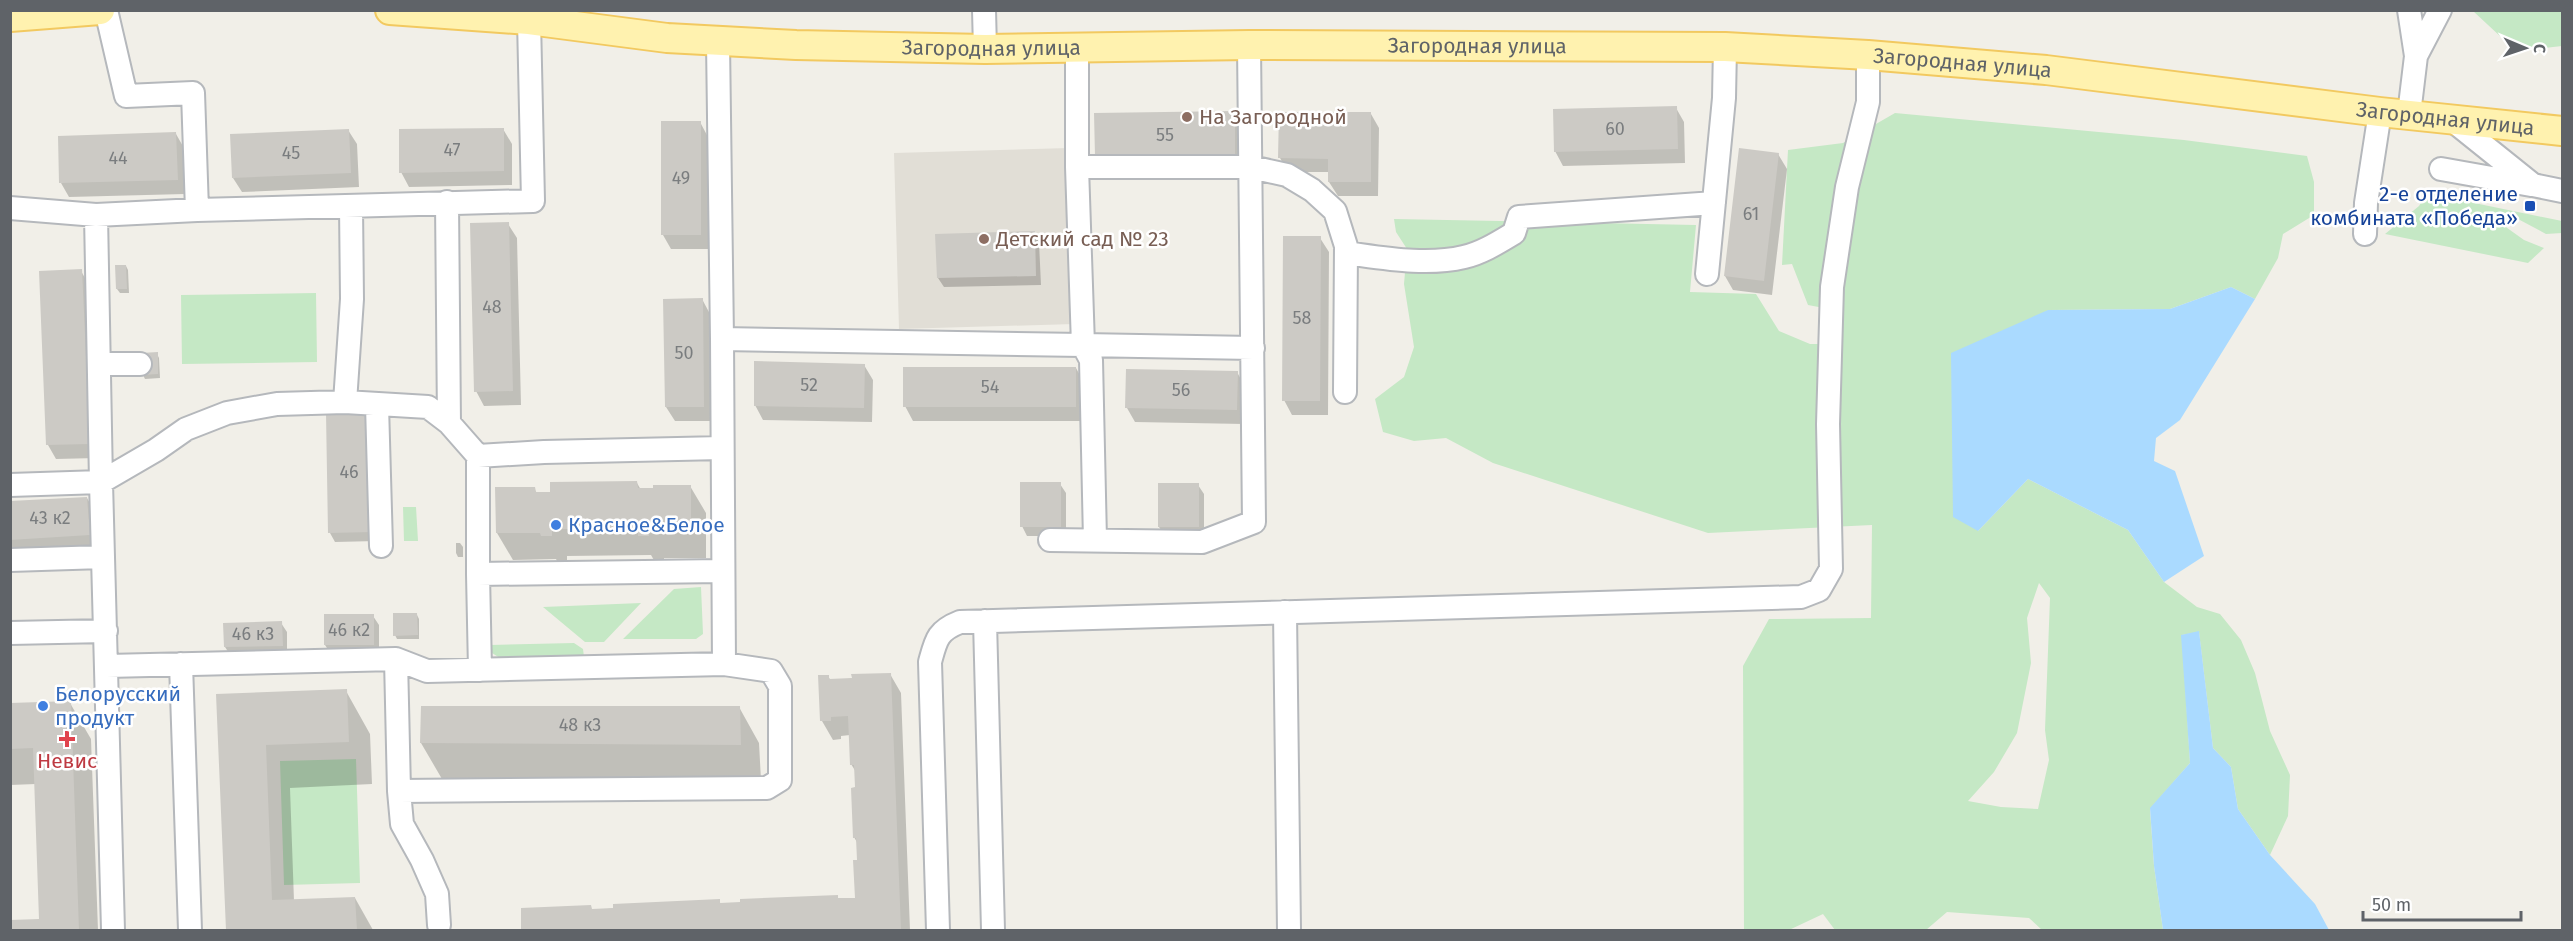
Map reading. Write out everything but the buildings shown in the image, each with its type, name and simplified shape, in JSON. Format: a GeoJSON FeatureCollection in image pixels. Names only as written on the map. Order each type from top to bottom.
{"type":"FeatureCollection","features":[{"type":"Feature","properties":{"kind":"main road"},"geometry":{"type":"LineString","coordinates":[[10,17],[100,10]]}},
{"type":"Feature","properties":{"kind":"main road","name":"Загородная улица"},"geometry":{"type":"LineString","coordinates":[[390,10],[496,14],[637,35],[718,42],[985,49],[1249,45],[1725,47],[1868,55],[2046,70],[2380,112],[2562,131]]}},
{"type":"Feature","properties":{"kind":"street"},"geometry":{"type":"LineString","coordinates":[[106,10],[126,96],[193,93],[197,210]]}},
{"type":"Feature","properties":{"kind":"street"},"geometry":{"type":"LineString","coordinates":[[984,10],[985,49]]}},
{"type":"Feature","properties":{"kind":"street"},"geometry":{"type":"LineString","coordinates":[[2409,10],[2416,56],[2409,114]]}},
{"type":"Feature","properties":{"kind":"street"},"geometry":{"type":"LineString","coordinates":[[2416,56],[2440,10]]}},
{"type":"Feature","properties":{"kind":"street"},"geometry":{"type":"LineString","coordinates":[[10,208],[96,215],[533,201],[528,20]]}},
{"type":"Feature","properties":{"kind":"street"},"geometry":{"type":"LineString","coordinates":[[718,42],[723,664]]}},
{"type":"Feature","properties":{"kind":"street"},"geometry":{"type":"LineString","coordinates":[[1050,540],[1202,542],[1254,522],[1249,45]]}},
{"type":"Feature","properties":{"kind":"street"},"geometry":{"type":"LineString","coordinates":[[1707,274],[1724,98],[1725,47]]}},
{"type":"Feature","properties":{"kind":"street"},"geometry":{"type":"LineString","coordinates":[[1077,48],[1077,166],[1083,345],[1091,360],[1095,540]]}},
{"type":"Feature","properties":{"kind":"street"},"geometry":{"type":"LineString","coordinates":[[938,930],[930,662],[935,642],[944,628],[960,622],[1801,597],[1819,591],[1831,569],[1828,424],[1832,286],[1847,187],[1868,102],[1868,55]]}},
{"type":"Feature","properties":{"kind":"street"},"geometry":{"type":"LineString","coordinates":[[2365,234],[2366,203],[2380,112]]}},
{"type":"Feature","properties":{"kind":"street"},"geometry":{"type":"LineString","coordinates":[[2452,120],[2533,185]]}},
{"type":"Feature","properties":{"kind":"street"},"geometry":{"type":"LineString","coordinates":[[1077,166],[1251,167],[1287,175],[1312,190],[1335,211],[1346,253],[1345,392]]}},
{"type":"Feature","properties":{"kind":"street"},"geometry":{"type":"LineString","coordinates":[[2441,169],[2562,191]]}},
{"type":"Feature","properties":{"kind":"street"},"geometry":{"type":"LineString","coordinates":[[447,202],[449,423]]}},
{"type":"Feature","properties":{"kind":"street"},"geometry":{"type":"LineString","coordinates":[[1346,253],[1426,260],[1464,257],[1492,246],[1514,233],[1519,217],[1713,203]]}},
{"type":"Feature","properties":{"kind":"street"},"geometry":{"type":"LineString","coordinates":[[345,402],[352,299],[351,206]]}},
{"type":"Feature","properties":{"kind":"street"},"geometry":{"type":"LineString","coordinates":[[96,215],[113,930]]}},
{"type":"Feature","properties":{"kind":"street"},"geometry":{"type":"LineString","coordinates":[[722,339],[1252,348]]}},
{"type":"Feature","properties":{"kind":"street"},"geometry":{"type":"LineString","coordinates":[[100,364],[140,364]]}},
{"type":"Feature","properties":{"kind":"street"},"geometry":{"type":"LineString","coordinates":[[10,485],[101,482],[156,450],[186,429],[227,413],[277,404],[345,402],[428,407],[449,423],[478,456],[480,670]]}},
{"type":"Feature","properties":{"kind":"street"},"geometry":{"type":"LineString","coordinates":[[377,405],[381,546]]}},
{"type":"Feature","properties":{"kind":"street"},"geometry":{"type":"LineString","coordinates":[[478,456],[544,452],[722,448]]}},
{"type":"Feature","properties":{"kind":"street"},"geometry":{"type":"LineString","coordinates":[[10,560],[103,557]]}},
{"type":"Feature","properties":{"kind":"street"},"geometry":{"type":"LineString","coordinates":[[478,573],[722,571]]}},
{"type":"Feature","properties":{"kind":"street"},"geometry":{"type":"LineString","coordinates":[[1285,612],[1289,930]]}},
{"type":"Feature","properties":{"kind":"street"},"geometry":{"type":"LineString","coordinates":[[984,621],[993,930]]}},
{"type":"Feature","properties":{"kind":"street"},"geometry":{"type":"LineString","coordinates":[[10,633],[106,631]]}},
{"type":"Feature","properties":{"kind":"street"},"geometry":{"type":"LineString","coordinates":[[107,666],[396,659],[427,671],[723,664],[771,671],[780,686],[780,780],[767,788],[399,791]]}},
{"type":"Feature","properties":{"kind":"street"},"geometry":{"type":"LineString","coordinates":[[396,659],[402,824],[423,860],[437,894],[439,926]]}},
{"type":"Feature","properties":{"kind":"street"},"geometry":{"type":"LineString","coordinates":[[181,664],[190,930]]}},
{"type":"Feature","properties":{"kind":"shaded area","name":"Детский сад № 23"},"geometry":{"type":"Polygon","coordinates":[[[1069,148],[1074,324],[899,329],[894,153],[1069,148]]]}},
{"type":"Feature","properties":{"kind":"green space"},"geometry":{"type":"Polygon","coordinates":[[[2473,11],[2562,11],[2562,46],[2516,51],[2473,11]]]}},
{"type":"Feature","properties":{"kind":"green space"},"geometry":{"type":"Polygon","coordinates":[[[1895,113],[2184,140],[2307,156],[2314,182],[2314,215],[2283,234],[2278,258],[2255,299],[2231,287],[2170,309],[2048,310],[1978,531],[2028,479],[2128,530],[2164,582],[2197,607],[2220,614],[2241,640],[2255,673],[2270,731],[2290,775],[2288,816],[2270,855],[2238,809],[2231,767],[2213,748],[2199,632],[2182,635],[2190,763],[2150,809],[2154,866],[2163,930],[2042,930],[2029,918],[1947,912],[1926,930],[1835,930],[1823,914],[1789,930],[1744,930],[1743,666],[1769,619],[1871,618],[1872,525],[1708,533],[1493,463],[1446,438],[1414,441],[1383,432],[1375,399],[1404,377],[1414,347],[1404,284],[1407,249],[1396,232],[1394,219],[1696,225],[1690,292],[1756,294],[1779,331],[1810,344],[1837,344],[1840,311],[1808,305],[1792,264],[1782,265],[1788,150],[1843,143],[1895,113]],[[2039,583],[2027,618],[2031,663],[2017,733],[1994,772],[1968,801],[2001,807],[2038,809],[2049,760],[2045,730],[2050,598],[2039,583]]]}},
{"type":"Feature","properties":{"kind":"green space"},"geometry":{"type":"Polygon","coordinates":[[[2429,190],[2455,199],[2562,221],[2562,233],[2546,234],[2518,219],[2503,225],[2524,240],[2544,248],[2528,263],[2385,234],[2419,206],[2429,190]]]}},
{"type":"Feature","properties":{"kind":"green space"},"geometry":{"type":"Polygon","coordinates":[[[316,293],[317,362],[182,364],[181,295],[316,293]]]}},
{"type":"Feature","properties":{"kind":"green space"},"geometry":{"type":"Polygon","coordinates":[[[403,507],[416,507],[418,541],[404,541],[403,507]]]}},
{"type":"Feature","properties":{"kind":"green space"},"geometry":{"type":"Polygon","coordinates":[[[701,587],[703,634],[696,639],[623,639],[674,589],[701,587]]]}},
{"type":"Feature","properties":{"kind":"green space"},"geometry":{"type":"Polygon","coordinates":[[[641,603],[604,642],[585,642],[543,607],[641,603]]]}},
{"type":"Feature","properties":{"kind":"green space"},"geometry":{"type":"Polygon","coordinates":[[[574,643],[583,649],[584,657],[500,658],[492,653],[490,645],[574,643]]]}},
{"type":"Feature","properties":{"kind":"green space"},"geometry":{"type":"Polygon","coordinates":[[[356,759],[360,883],[284,885],[280,761],[356,759]]]}},
{"type":"Feature","properties":{"kind":"water"},"geometry":{"type":"Polygon","coordinates":[[[2231,287],[2255,299],[2180,420],[2156,438],[2154,461],[2175,471],[2204,556],[2164,582],[2128,530],[2028,479],[1978,531],[1953,517],[1951,353],[2048,310],[2170,309],[2231,287]]]}},
{"type":"Feature","properties":{"kind":"water"},"geometry":{"type":"Polygon","coordinates":[[[2199,631],[2213,748],[2231,767],[2238,809],[2270,855],[2315,904],[2329,930],[2163,930],[2154,866],[2150,808],[2190,763],[2181,635],[2199,631]]]}},
{"type":"Feature","properties":{"kind":"place","name":"На Загородной"},"geometry":{"type":"Point","coordinates":[1187,117]}},
{"type":"Feature","properties":{"kind":"place","name":"2-е отделение комбината «Победа»"},"geometry":{"type":"Point","coordinates":[2530,206]}},
{"type":"Feature","properties":{"kind":"place","name":"Детский сад № 23"},"geometry":{"type":"Point","coordinates":[984,239]}},
{"type":"Feature","properties":{"kind":"place","name":"Красное&Белое"},"geometry":{"type":"Point","coordinates":[556,525]}},
{"type":"Feature","properties":{"kind":"place","name":"Белорусский продукт"},"geometry":{"type":"Point","coordinates":[43,706]}},
{"type":"Feature","properties":{"kind":"place","name":"Невис"},"geometry":{"type":"Point","coordinates":[67,739]}}]}
